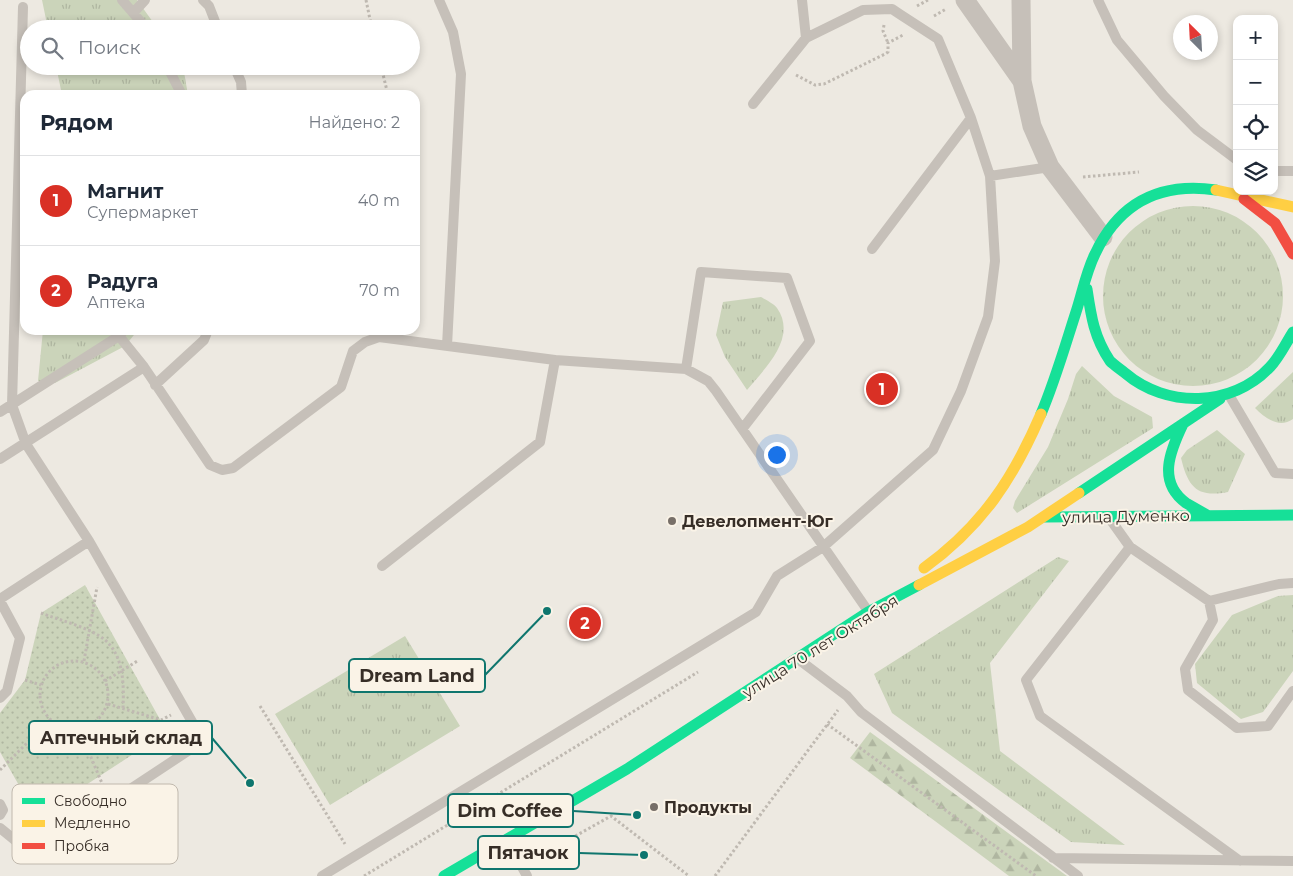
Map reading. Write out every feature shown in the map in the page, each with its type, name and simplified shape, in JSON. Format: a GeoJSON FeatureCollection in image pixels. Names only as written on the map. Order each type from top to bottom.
{"type":"FeatureCollection","features":[{"type":"Feature","properties":{"kind":"main road"},"geometry":{"type":"LineString","coordinates":[[868,612],[960,541],[993,503],[1032,438],[1056,374],[1094,255],[1104,237],[1124,213],[1150,196],[1181,188],[1218,190],[1293,207]]}},
{"type":"Feature","properties":{"kind":"main road"},"geometry":{"type":"LineString","coordinates":[[1218,190],[1242,198],[1259,209],[1281,232],[1293,254]]}},
{"type":"Feature","properties":{"kind":"main road"},"geometry":{"type":"LineString","coordinates":[[1088,276],[1088,307],[1092,327],[1104,351],[1120,371],[1146,389],[1166,396],[1186,400],[1225,397]]}},
{"type":"Feature","properties":{"kind":"main road"},"geometry":{"type":"LineString","coordinates":[[1278,359],[1293,332]]}},
{"type":"Feature","properties":{"kind":"main road"},"geometry":{"type":"LineString","coordinates":[[1278,359],[1293,347]]}},
{"type":"Feature","properties":{"kind":"main road","name":"улица 70 лет Октября"},"geometry":{"type":"LineString","coordinates":[[444,876],[627,770],[868,612],[1028,527],[1183,424],[1255,380],[1278,359]]}},
{"type":"Feature","properties":{"kind":"main road","name":"улица Думенко"},"geometry":{"type":"LineString","coordinates":[[1183,424],[1170,451],[1166,467],[1171,485],[1182,500],[1207,515]]}},
{"type":"Feature","properties":{"kind":"main road"},"geometry":{"type":"LineString","coordinates":[[993,503],[995,516]]}},
{"type":"Feature","properties":{"kind":"main road","name":"улица Думенко"},"geometry":{"type":"LineString","coordinates":[[1045,516],[1293,515]]}},
{"type":"Feature","properties":{"kind":"main road"},"geometry":{"type":"LineString","coordinates":[[1003,525],[1028,527]]}},
{"type":"Feature","properties":{"kind":"street"},"geometry":{"type":"LineString","coordinates":[[1021,0],[1022,81],[1032,126],[1055,174],[1104,237]]}},
{"type":"Feature","properties":{"kind":"street"},"geometry":{"type":"LineString","coordinates":[[958,3],[1022,81]]}},
{"type":"Feature","properties":{"kind":"lane"},"geometry":{"type":"LineString","coordinates":[[122,0],[140,20]]}},
{"type":"Feature","properties":{"kind":"lane"},"geometry":{"type":"LineString","coordinates":[[134,12],[145,0]]}},
{"type":"Feature","properties":{"kind":"lane"},"geometry":{"type":"LineString","coordinates":[[203,0],[209,6],[214,20]]}},
{"type":"Feature","properties":{"kind":"lane"},"geometry":{"type":"LineString","coordinates":[[439,0],[453,32],[461,74],[447,346]]}},
{"type":"Feature","properties":{"kind":"lane"},"geometry":{"type":"LineString","coordinates":[[802,0],[806,38]]}},
{"type":"Feature","properties":{"kind":"lane"},"geometry":{"type":"LineString","coordinates":[[1098,0],[1117,40],[1164,96],[1196,130],[1233,157]]}},
{"type":"Feature","properties":{"kind":"lane"},"geometry":{"type":"LineString","coordinates":[[23,7],[23,20]]}},
{"type":"Feature","properties":{"kind":"lane"},"geometry":{"type":"LineString","coordinates":[[322,876],[756,612],[777,576],[823,548],[933,450],[961,391],[988,317],[995,260],[990,176],[971,118],[938,39],[892,9],[863,10],[806,38],[753,104]]}},
{"type":"Feature","properties":{"kind":"lane"},"geometry":{"type":"LineString","coordinates":[[21,75],[21,90]]}},
{"type":"Feature","properties":{"kind":"lane"},"geometry":{"type":"LineString","coordinates":[[172,75],[180,90]]}},
{"type":"Feature","properties":{"kind":"lane"},"geometry":{"type":"LineString","coordinates":[[238,75],[242,90]]}},
{"type":"Feature","properties":{"kind":"lane"},"geometry":{"type":"LineString","coordinates":[[20,116],[12,405],[26,444],[104,566],[203,741],[138,784]]}},
{"type":"Feature","properties":{"kind":"lane"},"geometry":{"type":"LineString","coordinates":[[872,249],[971,118]]}},
{"type":"Feature","properties":{"kind":"lane"},"geometry":{"type":"LineString","coordinates":[[1278,172],[1293,171]]}},
{"type":"Feature","properties":{"kind":"lane"},"geometry":{"type":"LineString","coordinates":[[990,176],[1055,174]]}},
{"type":"Feature","properties":{"kind":"lane"},"geometry":{"type":"LineString","coordinates":[[686,369],[701,272],[787,278],[810,341],[743,428]]}},
{"type":"Feature","properties":{"kind":"lane"},"geometry":{"type":"LineString","coordinates":[[0,412],[119,335]]}},
{"type":"Feature","properties":{"kind":"lane"},"geometry":{"type":"LineString","coordinates":[[123,335],[210,465],[222,470],[233,468],[341,388],[353,351],[365,342],[379,337],[555,360],[686,369],[708,382],[743,428],[868,612]]}},
{"type":"Feature","properties":{"kind":"lane"},"geometry":{"type":"LineString","coordinates":[[155,385],[204,340],[206,335]]}},
{"type":"Feature","properties":{"kind":"lane"},"geometry":{"type":"LineString","coordinates":[[382,566],[540,442],[555,360]]}},
{"type":"Feature","properties":{"kind":"lane"},"geometry":{"type":"LineString","coordinates":[[0,459],[144,367]]}},
{"type":"Feature","properties":{"kind":"lane"},"geometry":{"type":"LineString","coordinates":[[1225,397],[1275,473],[1293,474]]}},
{"type":"Feature","properties":{"kind":"lane"},"geometry":{"type":"LineString","coordinates":[[1108,516],[1130,547],[1209,602],[1213,620],[1185,669],[1188,690],[1237,728],[1268,726],[1293,691]]}},
{"type":"Feature","properties":{"kind":"lane"},"geometry":{"type":"LineString","coordinates":[[0,698],[7,691],[20,638],[0,600],[89,541]]}},
{"type":"Feature","properties":{"kind":"lane"},"geometry":{"type":"LineString","coordinates":[[1130,547],[1026,680],[1040,716],[1240,860]]}},
{"type":"Feature","properties":{"kind":"lane"},"geometry":{"type":"LineString","coordinates":[[1209,602],[1279,584],[1293,583]]}},
{"type":"Feature","properties":{"kind":"lane"},"geometry":{"type":"LineString","coordinates":[[798,659],[847,696],[861,712],[1078,876]]}},
{"type":"Feature","properties":{"kind":"lane"},"geometry":{"type":"LineString","coordinates":[[0,804],[3,810],[0,815]]}},
{"type":"Feature","properties":{"kind":"lane"},"geometry":{"type":"LineString","coordinates":[[0,828],[12,838]]}},
{"type":"Feature","properties":{"kind":"lane"},"geometry":{"type":"LineString","coordinates":[[507,840],[527,876]]}},
{"type":"Feature","properties":{"kind":"lane"},"geometry":{"type":"LineString","coordinates":[[1053,858],[1293,861]]}},
{"type":"Feature","properties":{"kind":"path"},"geometry":{"type":"LineString","coordinates":[[366,0],[370,20]]}},
{"type":"Feature","properties":{"kind":"path"},"geometry":{"type":"LineString","coordinates":[[783,66],[810,83],[824,84],[886,54],[888,52],[888,43],[958,3]]}},
{"type":"Feature","properties":{"kind":"path"},"geometry":{"type":"LineString","coordinates":[[383,75],[387,90]]}},
{"type":"Feature","properties":{"kind":"path"},"geometry":{"type":"LineString","coordinates":[[1055,174],[1149,171]]}},
{"type":"Feature","properties":{"kind":"path"},"geometry":{"type":"LineString","coordinates":[[84,661],[98,576],[104,566]]}},
{"type":"Feature","properties":{"kind":"path"},"geometry":{"type":"LineString","coordinates":[[41,613],[90,632],[105,640],[116,656],[121,671],[124,691],[122,708]]}},
{"type":"Feature","properties":{"kind":"path"},"geometry":{"type":"LineString","coordinates":[[105,681],[152,652]]}},
{"type":"Feature","properties":{"kind":"path"},"geometry":{"type":"LineString","coordinates":[[68,661],[84,661],[97,670],[105,681],[109,691],[108,704],[102,716],[92,725],[79,729],[66,729],[50,721],[44,714],[39,702],[40,688],[44,676],[54,667],[68,661]]}},
{"type":"Feature","properties":{"kind":"path"},"geometry":{"type":"LineString","coordinates":[[364,876],[698,672]]}},
{"type":"Feature","properties":{"kind":"path"},"geometry":{"type":"LineString","coordinates":[[714,876],[847,696]]}},
{"type":"Feature","properties":{"kind":"path"},"geometry":{"type":"LineString","coordinates":[[108,704],[161,720],[184,707]]}},
{"type":"Feature","properties":{"kind":"path"},"geometry":{"type":"LineString","coordinates":[[260,706],[353,858]]}},
{"type":"Feature","properties":{"kind":"path"},"geometry":{"type":"LineString","coordinates":[[827,724],[1036,876]]}},
{"type":"Feature","properties":{"kind":"path"},"geometry":{"type":"LineString","coordinates":[[79,729],[102,784]]}},
{"type":"Feature","properties":{"kind":"path"},"geometry":{"type":"LineString","coordinates":[[0,770],[37,733]]}},
{"type":"Feature","properties":{"kind":"path"},"geometry":{"type":"LineString","coordinates":[[522,866],[611,816],[689,876]]}},
{"type":"Feature","properties":{"kind":"green space"},"geometry":{"type":"Polygon","coordinates":[[[42,0],[137,0],[151,20],[46,20],[42,0]]]}},
{"type":"Feature","properties":{"kind":"green space"},"geometry":{"type":"Polygon","coordinates":[[[58,75],[185,75],[187,90],[61,90],[58,75]]]}},
{"type":"Feature","properties":{"kind":"green space"},"geometry":{"type":"Polygon","coordinates":[[[1193,206],[1227,213],[1250,227],[1262,239],[1272,254],[1279,270],[1283,296],[1276,330],[1262,353],[1250,365],[1235,375],[1219,382],[1193,386],[1159,379],[1136,365],[1124,353],[1114,338],[1107,322],[1103,296],[1110,262],[1124,239],[1136,227],[1151,217],[1167,210],[1193,206]]]}},
{"type":"Feature","properties":{"kind":"green space"},"geometry":{"type":"Polygon","coordinates":[[[761,297],[777,308],[782,319],[784,331],[781,342],[770,363],[747,390],[725,357],[716,335],[723,302],[761,297]]]}},
{"type":"Feature","properties":{"kind":"green space"},"geometry":{"type":"Polygon","coordinates":[[[43,335],[134,335],[125,346],[55,383],[38,381],[43,335]]]}},
{"type":"Feature","properties":{"kind":"green space"},"geometry":{"type":"Polygon","coordinates":[[[1082,366],[1114,396],[1152,417],[1153,428],[1017,513],[1013,508],[1015,501],[1048,447],[1076,374],[1082,366]]]}},
{"type":"Feature","properties":{"kind":"green space"},"geometry":{"type":"Polygon","coordinates":[[[1293,372],[1293,419],[1288,422],[1277,423],[1255,408],[1293,372]]]}},
{"type":"Feature","properties":{"kind":"green space"},"geometry":{"type":"Polygon","coordinates":[[[1217,430],[1245,454],[1228,492],[1201,492],[1191,483],[1181,458],[1187,450],[1217,430]]]}},
{"type":"Feature","properties":{"kind":"green space"},"geometry":{"type":"Polygon","coordinates":[[[1058,557],[1069,561],[990,663],[1000,751],[1125,845],[1071,842],[892,713],[874,674],[1058,557]]]}},
{"type":"Feature","properties":{"kind":"green space"},"geometry":{"type":"Polygon","coordinates":[[[85,585],[167,732],[87,784],[18,784],[0,752],[0,713],[25,680],[41,613],[85,585]]]}},
{"type":"Feature","properties":{"kind":"green space"},"geometry":{"type":"Polygon","coordinates":[[[1293,595],[1293,671],[1263,712],[1241,719],[1197,683],[1195,664],[1232,615],[1278,596],[1293,595]]]}},
{"type":"Feature","properties":{"kind":"green space"},"geometry":{"type":"Polygon","coordinates":[[[405,636],[460,726],[330,805],[275,714],[405,636]]]}},
{"type":"Feature","properties":{"kind":"green space"},"geometry":{"type":"Polygon","coordinates":[[[870,732],[1067,876],[1009,876],[850,758],[870,732]]]}},
{"type":"Feature","properties":{"kind":"traffic: fast"},"geometry":{"type":"LineString","coordinates":[[1041,414],[1060,363],[1092,261],[1105,236],[1116,221],[1129,209],[1159,193],[1177,189],[1216,190]]}},
{"type":"Feature","properties":{"kind":"traffic: fast"},"geometry":{"type":"LineString","coordinates":[[1087,289],[1097,335],[1110,361],[1141,384],[1160,393],[1179,397],[1199,398],[1218,396],[1237,390],[1255,380],[1270,367],[1293,332]]}},
{"type":"Feature","properties":{"kind":"traffic: fast"},"geometry":{"type":"LineString","coordinates":[[1079,493],[1220,399]]}},
{"type":"Feature","properties":{"kind":"traffic: fast"},"geometry":{"type":"LineString","coordinates":[[1183,424],[1171,455],[1169,466],[1171,486],[1186,503],[1207,515]]}},
{"type":"Feature","properties":{"kind":"traffic: fast"},"geometry":{"type":"LineString","coordinates":[[1045,517],[1293,515]]}},
{"type":"Feature","properties":{"kind":"traffic: fast"},"geometry":{"type":"LineString","coordinates":[[444,876],[627,769],[868,612],[919,585]]}},
{"type":"Feature","properties":{"kind":"traffic: slow"},"geometry":{"type":"LineString","coordinates":[[1216,190],[1293,207]]}},
{"type":"Feature","properties":{"kind":"traffic: slow"},"geometry":{"type":"LineString","coordinates":[[924,568],[963,535],[994,500],[1019,460],[1041,414]]}},
{"type":"Feature","properties":{"kind":"traffic: slow"},"geometry":{"type":"LineString","coordinates":[[919,585],[1028,527],[1079,493]]}},
{"type":"Feature","properties":{"kind":"traffic: jam"},"geometry":{"type":"LineString","coordinates":[[1244,199],[1275,223],[1293,254]]}},
{"type":"Feature","properties":{"kind":"place","name":"Магнит"},"geometry":{"type":"Point","coordinates":[882,389]}},
{"type":"Feature","properties":{"kind":"place","name":"Девелопмент-Юг"},"geometry":{"type":"Point","coordinates":[672,521]}},
{"type":"Feature","properties":{"kind":"place","name":"Dream Land"},"geometry":{"type":"Point","coordinates":[547,611]}},
{"type":"Feature","properties":{"kind":"place","name":"Радуга"},"geometry":{"type":"Point","coordinates":[585,623]}},
{"type":"Feature","properties":{"kind":"place","name":"Аптечный склад"},"geometry":{"type":"Point","coordinates":[250,783]}},
{"type":"Feature","properties":{"kind":"place","name":"Продукты"},"geometry":{"type":"Point","coordinates":[654,807]}},
{"type":"Feature","properties":{"kind":"place","name":"Dim Coffee"},"geometry":{"type":"Point","coordinates":[637,815]}},
{"type":"Feature","properties":{"kind":"place","name":"Пятачок"},"geometry":{"type":"Point","coordinates":[644,855]}}]}
